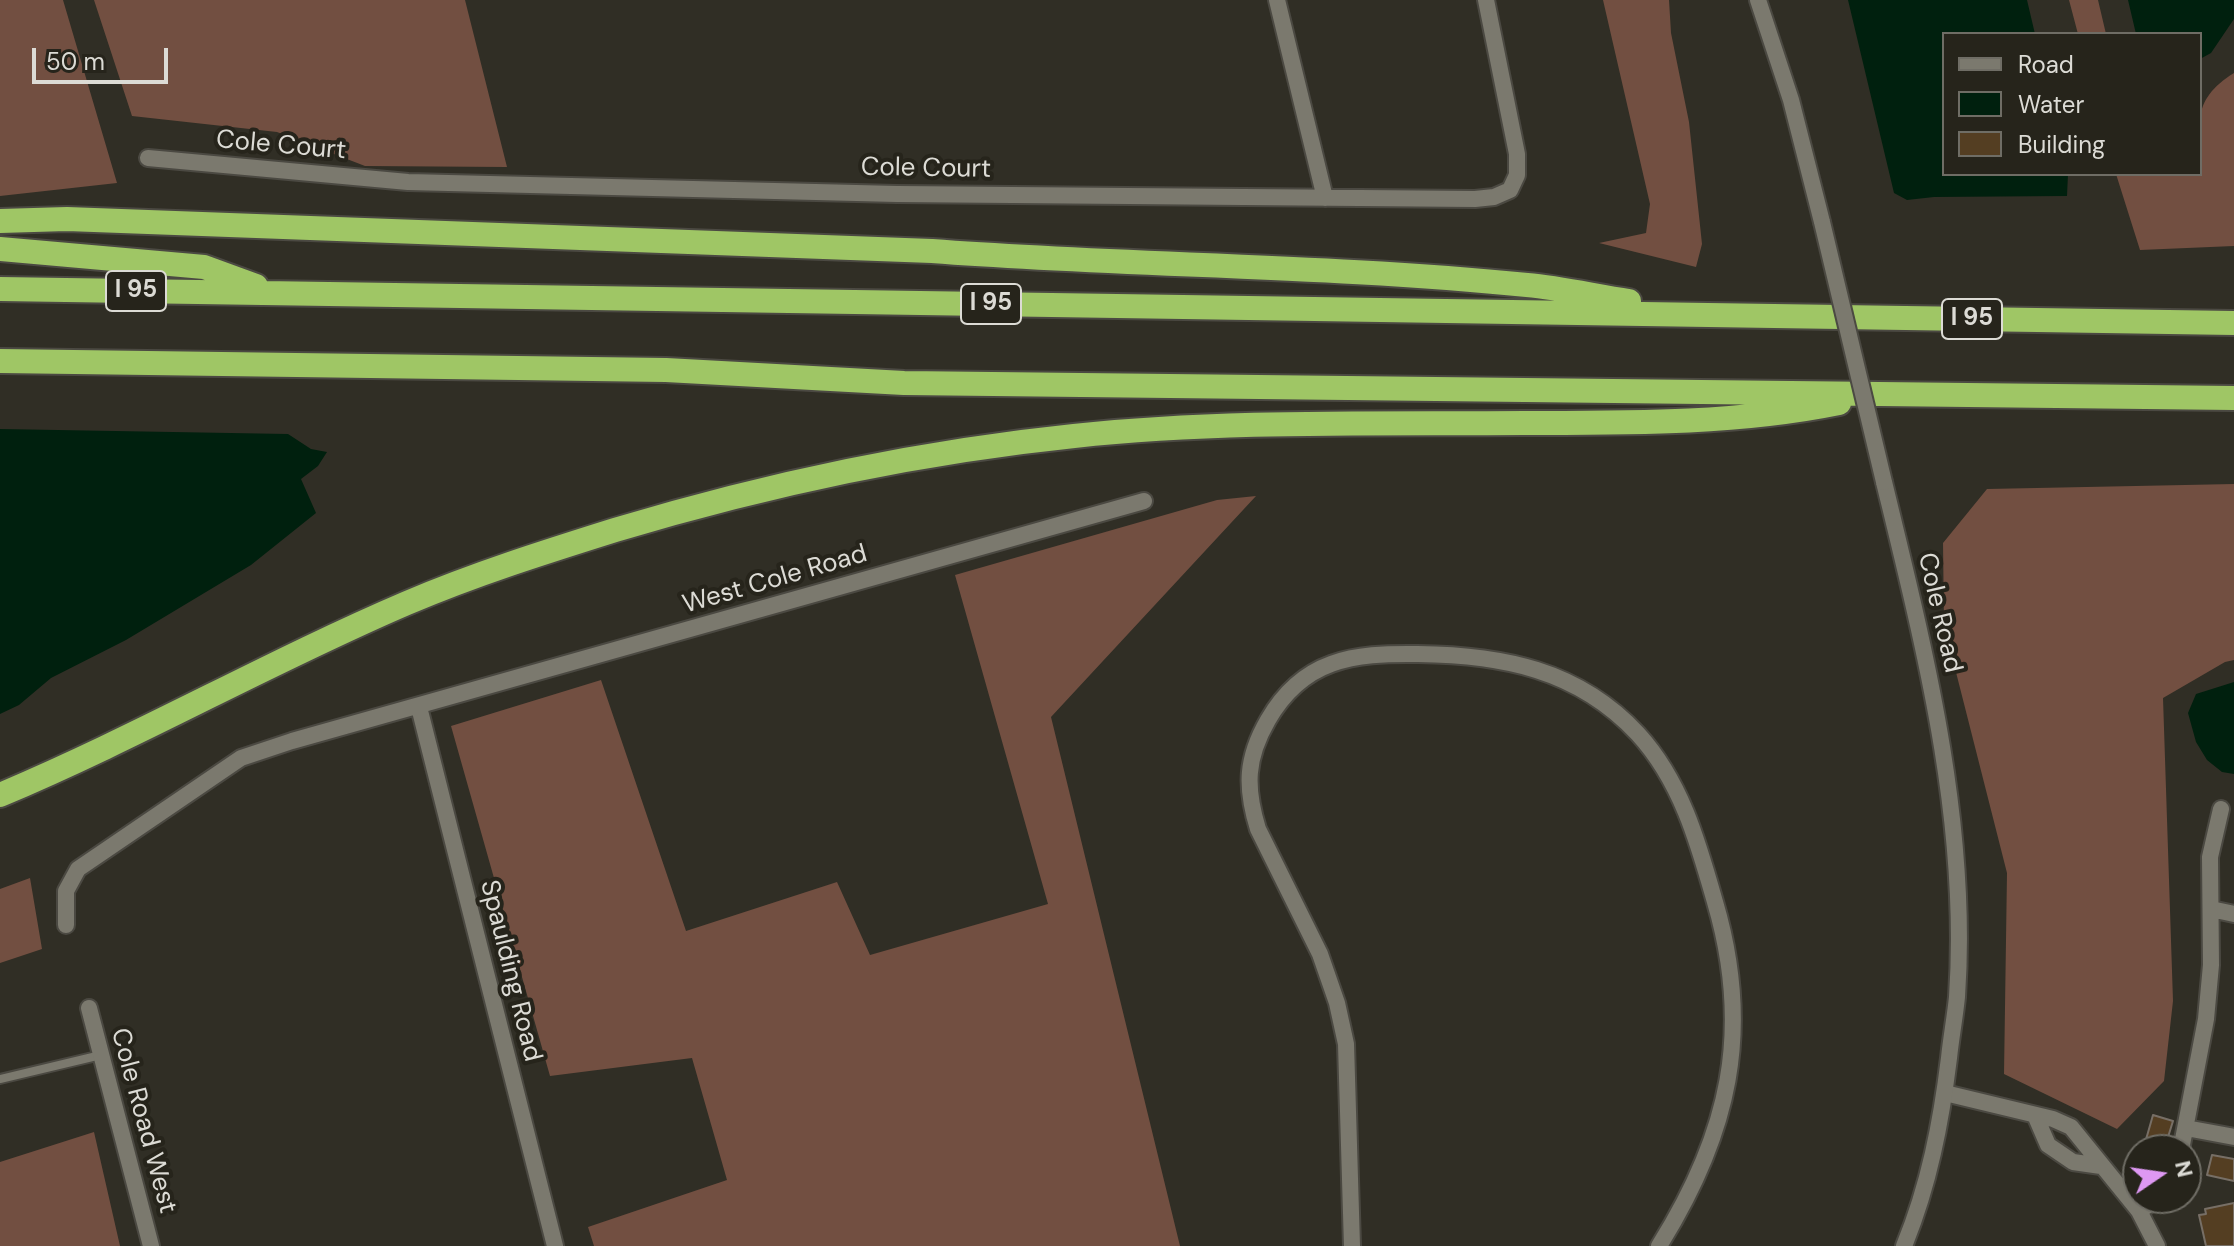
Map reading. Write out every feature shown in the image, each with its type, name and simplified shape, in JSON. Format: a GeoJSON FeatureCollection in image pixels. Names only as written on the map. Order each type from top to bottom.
{"type":"FeatureCollection","features":[{"type":"Feature","properties":{"kind":"highway"},"geometry":{"type":"LineString","coordinates":[[0,221],[67,219],[163,222],[932,251],[1277,268],[1529,285],[1710,314]]}},
{"type":"Feature","properties":{"kind":"highway"},"geometry":{"type":"LineString","coordinates":[[0,249],[204,267],[273,293]]}},
{"type":"Feature","properties":{"kind":"highway","name":"I 95"},"geometry":{"type":"LineString","coordinates":[[0,289],[2234,323]]}},
{"type":"Feature","properties":{"kind":"highway"},"geometry":{"type":"LineString","coordinates":[[0,361],[666,370],[904,383],[2234,398]]}},
{"type":"Feature","properties":{"kind":"highway"},"geometry":{"type":"LineString","coordinates":[[0,795],[408,603],[540,553],[673,513],[798,481],[930,454],[1103,433],[1220,424],[1631,422],[1790,413],[1888,394]]}},
{"type":"Feature","properties":{"kind":"highway"},"geometry":{"type":"LineString","coordinates":[[0,803],[45,776]]}},
{"type":"Feature","properties":{"kind":"street"},"geometry":{"type":"LineString","coordinates":[[1277,0],[1325,198]]}},
{"type":"Feature","properties":{"kind":"street","name":"Cole Court"},"geometry":{"type":"LineString","coordinates":[[148,158],[408,182],[881,193],[1494,197],[1510,190],[1517,175],[1517,154],[1486,0]]}},
{"type":"Feature","properties":{"kind":"street","name":"Cole Road"},"geometry":{"type":"LineString","coordinates":[[1758,0],[1791,100],[1822,222],[1926,653],[1949,791],[1956,869],[1957,998],[1934,1154],[1904,1246]]}},
{"type":"Feature","properties":{"kind":"street","name":"West Cole Road"},"geometry":{"type":"LineString","coordinates":[[419,707],[1144,501]]}},
{"type":"Feature","properties":{"kind":"street"},"geometry":{"type":"LineString","coordinates":[[1352,1246],[1346,1044],[1337,1003],[1320,954],[1272,862],[1253,812],[1250,795],[1252,752],[1281,697],[1305,676],[1359,655],[1387,654],[1455,654],[1498,659],[1535,668],[1566,681],[1593,696],[1637,733],[1659,759],[1685,807],[1722,924],[1733,982],[1735,1016],[1722,1107],[1700,1174],[1659,1246]]}},
{"type":"Feature","properties":{"kind":"street"},"geometry":{"type":"LineString","coordinates":[[66,925],[66,891],[78,869],[241,758],[419,707]]}},
{"type":"Feature","properties":{"kind":"street","name":"Spaulding Road"},"geometry":{"type":"LineString","coordinates":[[419,707],[555,1246]]}},
{"type":"Feature","properties":{"kind":"street"},"geometry":{"type":"LineString","coordinates":[[2185,1134],[2206,1019],[2211,965],[2210,857],[2221,809]]}},
{"type":"Feature","properties":{"kind":"street"},"geometry":{"type":"LineString","coordinates":[[2211,909],[2234,914]]}},
{"type":"Feature","properties":{"kind":"street","name":"Cole Road West"},"geometry":{"type":"LineString","coordinates":[[89,1008],[151,1246]]}},
{"type":"Feature","properties":{"kind":"street"},"geometry":{"type":"LineString","coordinates":[[1945,1093],[2053,1119],[2071,1127],[2122,1191]]}},
{"type":"Feature","properties":{"kind":"street"},"geometry":{"type":"LineString","coordinates":[[2035,1115],[2048,1145],[2073,1162],[2101,1166]]}},
{"type":"Feature","properties":{"kind":"street"},"geometry":{"type":"LineString","coordinates":[[2186,1128],[2234,1137]]}},
{"type":"Feature","properties":{"kind":"street"},"geometry":{"type":"LineString","coordinates":[[2141,1214],[2157,1246]]}},
{"type":"Feature","properties":{"kind":"lane"},"geometry":{"type":"LineString","coordinates":[[0,1079],[101,1055]]}},
{"type":"Feature","properties":{"kind":"shaded area"},"geometry":{"type":"Polygon","coordinates":[[[0,0],[63,0],[117,183],[0,196],[0,0]]]}},
{"type":"Feature","properties":{"kind":"shaded area"},"geometry":{"type":"Polygon","coordinates":[[[94,0],[465,0],[507,167],[365,166],[277,132],[132,116],[94,0]]]}},
{"type":"Feature","properties":{"kind":"shaded area"},"geometry":{"type":"Polygon","coordinates":[[[1603,0],[1669,0],[1671,33],[1689,122],[1702,244],[1696,267],[1599,243],[1646,233],[1650,204],[1603,0]]]}},
{"type":"Feature","properties":{"kind":"shaded area"},"geometry":{"type":"Polygon","coordinates":[[[2069,0],[2098,0],[2106,32],[2077,32],[2069,0]]]}},
{"type":"Feature","properties":{"kind":"shaded area"},"geometry":{"type":"Polygon","coordinates":[[[2234,73],[2234,246],[2140,250],[2117,176],[2202,176],[2202,109],[2220,83],[2234,73]]]}},
{"type":"Feature","properties":{"kind":"shaded area"},"geometry":{"type":"Polygon","coordinates":[[[2234,484],[2234,660],[2225,662],[2163,698],[2173,1001],[2164,1081],[2117,1129],[2004,1074],[2007,873],[1944,625],[1943,543],[1987,489],[2234,484]]]}},
{"type":"Feature","properties":{"kind":"shaded area"},"geometry":{"type":"Polygon","coordinates":[[[1256,496],[1051,717],[1180,1246],[594,1246],[588,1227],[727,1180],[692,1058],[550,1076],[451,726],[601,680],[686,931],[837,882],[870,955],[1048,904],[955,575],[1217,500],[1256,496]]]}},
{"type":"Feature","properties":{"kind":"shaded area"},"geometry":{"type":"Polygon","coordinates":[[[30,878],[42,949],[0,963],[0,889],[30,878]]]}},
{"type":"Feature","properties":{"kind":"shaded area"},"geometry":{"type":"Polygon","coordinates":[[[94,1132],[120,1246],[0,1246],[0,1162],[94,1132]]]}},
{"type":"Feature","properties":{"kind":"water"},"geometry":{"type":"Polygon","coordinates":[[[1848,0],[2027,0],[2035,32],[1942,32],[1942,176],[2068,176],[2067,196],[1907,200],[1894,193],[1848,0]]]}},
{"type":"Feature","properties":{"kind":"water"},"geometry":{"type":"Polygon","coordinates":[[[2128,0],[2234,0],[2234,19],[2211,53],[2202,58],[2202,32],[2136,32],[2128,0]]]}},
{"type":"Feature","properties":{"kind":"water"},"geometry":{"type":"Polygon","coordinates":[[[0,429],[288,434],[311,449],[327,452],[318,466],[301,479],[316,513],[251,565],[126,640],[51,678],[19,705],[0,714],[0,429]]]}},
{"type":"Feature","properties":{"kind":"water"},"geometry":{"type":"Polygon","coordinates":[[[2234,682],[2234,774],[2222,772],[2207,760],[2196,742],[2188,713],[2196,694],[2234,682]]]}},
{"type":"Feature","properties":{"kind":"building"},"geometry":{"type":"Polygon","coordinates":[[[2153,1115],[2173,1121],[2169,1134],[2148,1134],[2153,1115]]]}},
{"type":"Feature","properties":{"kind":"building"},"geometry":{"type":"Polygon","coordinates":[[[2212,1155],[2234,1159],[2234,1181],[2207,1175],[2212,1155]]]}},
{"type":"Feature","properties":{"kind":"building"},"geometry":{"type":"Polygon","coordinates":[[[2234,1203],[2234,1246],[2206,1246],[2199,1215],[2206,1214],[2205,1209],[2234,1203]]]}}]}
